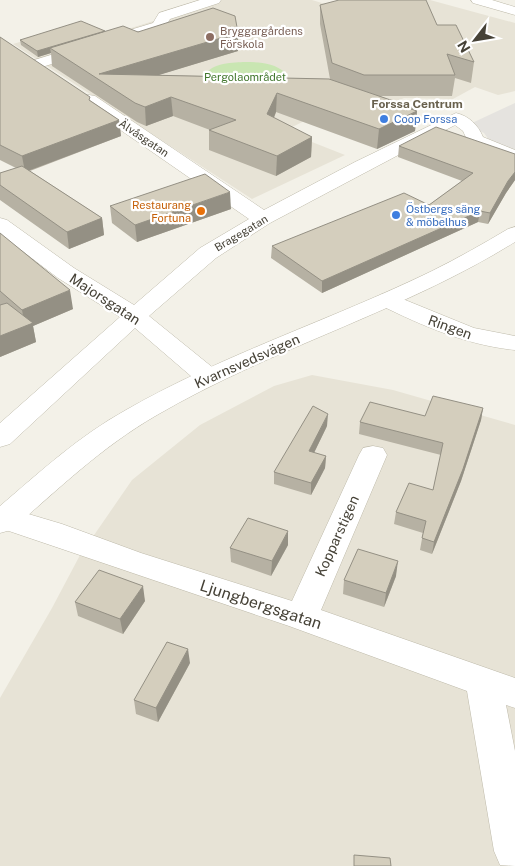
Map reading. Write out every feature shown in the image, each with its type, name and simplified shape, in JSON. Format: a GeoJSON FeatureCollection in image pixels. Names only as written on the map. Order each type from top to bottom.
{"type":"FeatureCollection","features":[{"type":"Feature","properties":{"kind":"street"},"geometry":{"type":"LineString","coordinates":[[115,40],[159,26],[164,16],[214,0]]}},
{"type":"Feature","properties":{"kind":"street"},"geometry":{"type":"LineString","coordinates":[[478,0],[515,11]]}},
{"type":"Feature","properties":{"kind":"street"},"geometry":{"type":"LineString","coordinates":[[56,78],[28,59],[97,45]]}},
{"type":"Feature","properties":{"kind":"street","name":"Älvåsgatan"},"geometry":{"type":"LineString","coordinates":[[72,89],[263,219]]}},
{"type":"Feature","properties":{"kind":"street","name":"Bragegatan"},"geometry":{"type":"LineString","coordinates":[[0,438],[208,253],[263,219],[456,118],[470,129],[475,140],[515,156]]}},
{"type":"Feature","properties":{"kind":"street","name":"Majorsgatan"},"geometry":{"type":"LineString","coordinates":[[0,224],[66,273],[135,316],[208,377]]}},
{"type":"Feature","properties":{"kind":"street","name":"Kvarnsvedsvägen"},"geometry":{"type":"LineString","coordinates":[[3,520],[92,444],[152,406],[208,377],[388,300],[495,246],[515,233]]}},
{"type":"Feature","properties":{"kind":"street","name":"Ringen"},"geometry":{"type":"LineString","coordinates":[[388,300],[438,325],[479,338],[515,343]]}},
{"type":"Feature","properties":{"kind":"street","name":"Kopparstigen"},"geometry":{"type":"LineString","coordinates":[[301,617],[373,455]]}},
{"type":"Feature","properties":{"kind":"street","name":"Ljungbergsgatan"},"geometry":{"type":"LineString","coordinates":[[3,520],[52,532],[130,561],[301,617],[499,687]]}},
{"type":"Feature","properties":{"kind":"street"},"geometry":{"type":"LineString","coordinates":[[499,687],[515,851]]}},
{"type":"Feature","properties":{"kind":"shaded area"},"geometry":{"type":"Polygon","coordinates":[[[220,0],[312,0],[332,6],[350,0],[430,0],[515,23],[515,91],[498,95],[475,87],[453,99],[404,98],[374,110],[345,101],[284,131],[345,155],[252,199],[13,44],[80,24],[106,36],[220,0]]]}},
{"type":"Feature","properties":{"kind":"shaded area"},"geometry":{"type":"Polygon","coordinates":[[[515,103],[515,150],[489,140],[484,133],[470,126],[472,123],[515,103]]]}},
{"type":"Feature","properties":{"kind":"shaded area"},"geometry":{"type":"Polygon","coordinates":[[[312,375],[393,390],[515,425],[515,866],[0,866],[0,698],[79,557],[132,480],[200,425],[274,386],[312,375]]]}},
{"type":"Feature","properties":{"kind":"green space","name":"Pergolaområdet"},"geometry":{"type":"Polygon","coordinates":[[[243,62],[271,65],[281,69],[286,73],[285,79],[206,81],[206,75],[213,67],[243,62]]]}},
{"type":"Feature","properties":{"kind":"building"},"geometry":{"type":"Polygon","coordinates":[[[339,0],[426,0],[437,25],[456,25],[474,62],[447,54],[455,75],[364,75],[332,63],[320,5],[339,0]]]}},
{"type":"Feature","properties":{"kind":"building"},"geometry":{"type":"Polygon","coordinates":[[[213,8],[235,16],[238,33],[99,74],[329,79],[414,108],[411,109],[417,111],[379,129],[277,93],[267,114],[312,137],[277,156],[209,130],[236,120],[171,97],[145,107],[135,103],[50,48],[123,26],[138,32],[213,8]]]}},
{"type":"Feature","properties":{"kind":"building"},"geometry":{"type":"Polygon","coordinates":[[[81,21],[105,31],[37,51],[20,40],[81,21]]]}},
{"type":"Feature","properties":{"kind":"building"},"geometry":{"type":"Polygon","coordinates":[[[0,37],[90,97],[89,100],[119,120],[22,156],[0,145],[0,37]]]}},
{"type":"Feature","properties":{"kind":"building"},"geometry":{"type":"Polygon","coordinates":[[[436,127],[515,154],[515,172],[490,213],[480,211],[322,281],[272,246],[404,193],[429,205],[473,173],[399,146],[436,127]]]}},
{"type":"Feature","properties":{"kind":"building"},"geometry":{"type":"Polygon","coordinates":[[[22,166],[102,218],[67,232],[0,185],[0,173],[22,166]]]}},
{"type":"Feature","properties":{"kind":"building"},"geometry":{"type":"Polygon","coordinates":[[[205,174],[230,192],[135,225],[110,206],[205,174]]]}},
{"type":"Feature","properties":{"kind":"building"},"geometry":{"type":"Polygon","coordinates":[[[0,233],[70,290],[22,310],[0,291],[0,233]]]}},
{"type":"Feature","properties":{"kind":"building"},"geometry":{"type":"Polygon","coordinates":[[[7,303],[33,323],[0,336],[0,305],[7,303]]]}},
{"type":"Feature","properties":{"kind":"building"},"geometry":{"type":"Polygon","coordinates":[[[433,396],[483,408],[463,469],[434,542],[422,538],[426,521],[396,512],[409,483],[433,490],[443,443],[360,422],[370,402],[425,416],[433,396]]]}},
{"type":"Feature","properties":{"kind":"building"},"geometry":{"type":"Polygon","coordinates":[[[313,406],[328,414],[309,451],[326,456],[311,483],[274,472],[313,406]]]}},
{"type":"Feature","properties":{"kind":"building"},"geometry":{"type":"Polygon","coordinates":[[[248,518],[288,531],[272,561],[230,548],[248,518]]]}},
{"type":"Feature","properties":{"kind":"building"},"geometry":{"type":"Polygon","coordinates":[[[358,549],[398,561],[386,593],[344,580],[358,549]]]}},
{"type":"Feature","properties":{"kind":"building"},"geometry":{"type":"Polygon","coordinates":[[[99,570],[143,586],[120,619],[75,602],[99,570]]]}},
{"type":"Feature","properties":{"kind":"building"},"geometry":{"type":"Polygon","coordinates":[[[167,642],[188,649],[156,708],[134,700],[167,642]]]}},
{"type":"Feature","properties":{"kind":"building"},"geometry":{"type":"Polygon","coordinates":[[[354,855],[390,858],[391,866],[354,866],[354,855]]]}},
{"type":"Feature","properties":{"kind":"place","name":"Bryggargårdens Förskola"},"geometry":{"type":"Point","coordinates":[210,37]}},
{"type":"Feature","properties":{"kind":"place","name":"Coop Forssa"},"geometry":{"type":"Point","coordinates":[384,119]}},
{"type":"Feature","properties":{"kind":"place","name":"Restaurang Fortuna"},"geometry":{"type":"Point","coordinates":[201,211]}},
{"type":"Feature","properties":{"kind":"place","name":"Östbergs säng & möbelhus"},"geometry":{"type":"Point","coordinates":[396,215]}},
{"type":"Feature","properties":{"kind":"district","name":"Forssa Centrum"},"geometry":{"type":"Point","coordinates":[417,104]}}]}
